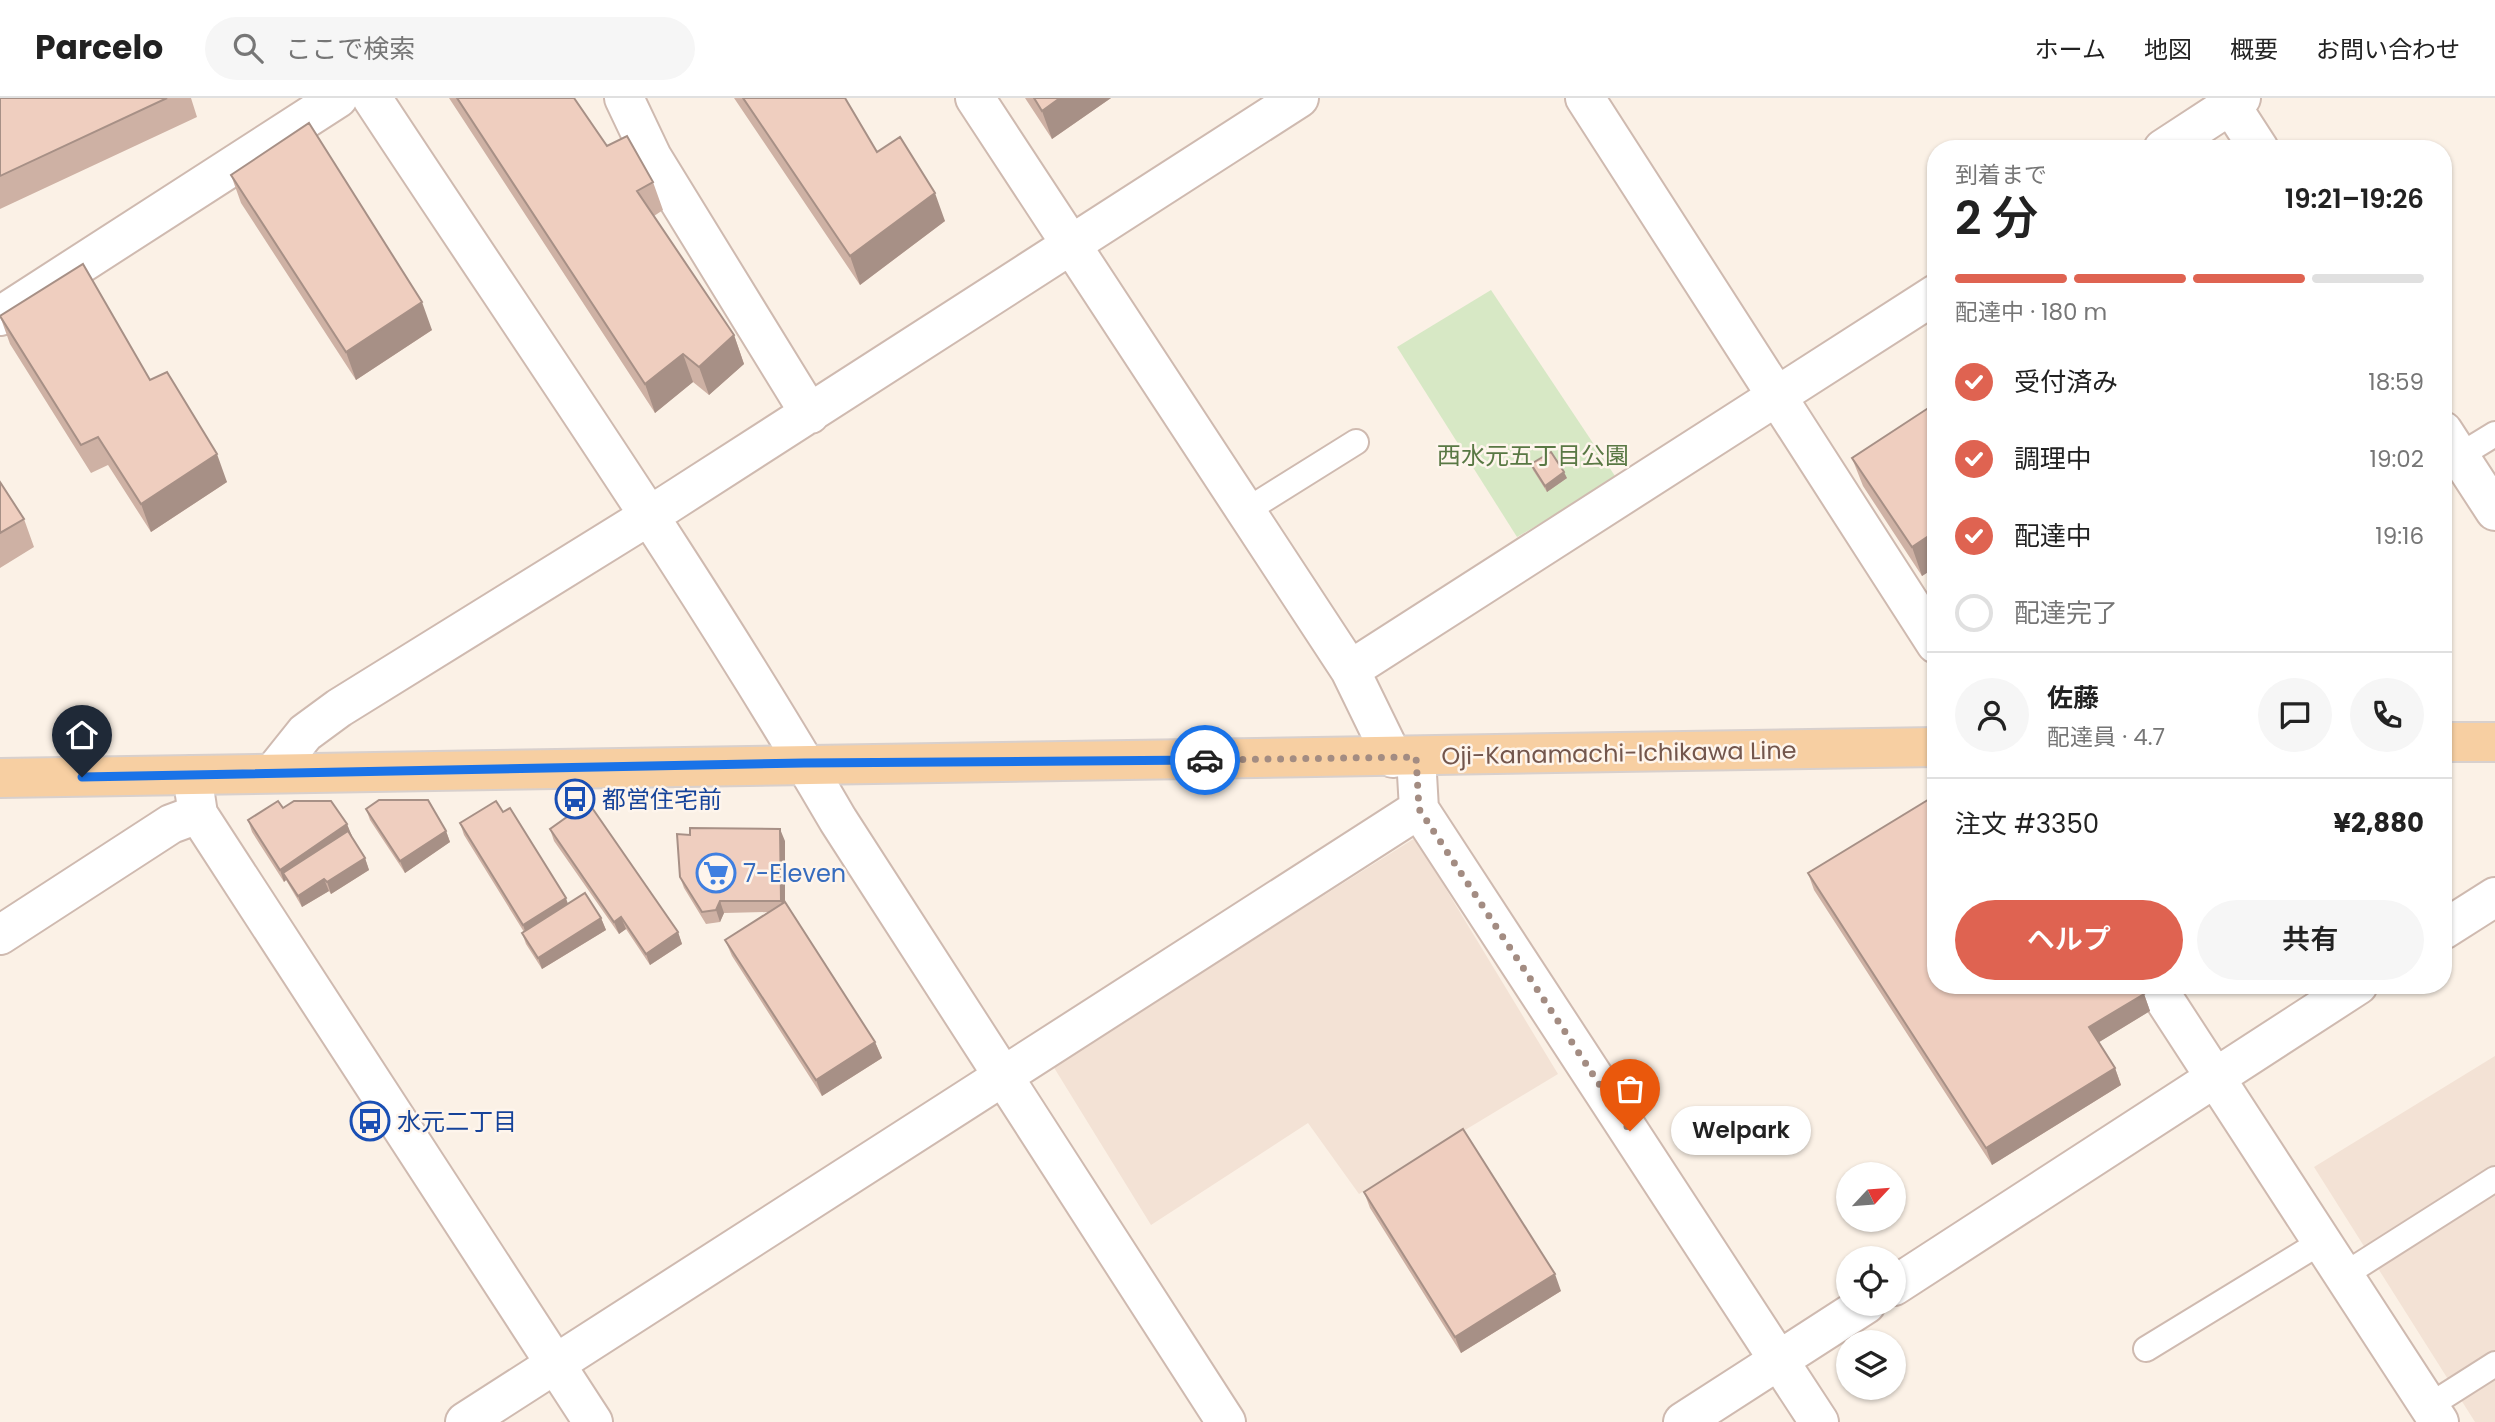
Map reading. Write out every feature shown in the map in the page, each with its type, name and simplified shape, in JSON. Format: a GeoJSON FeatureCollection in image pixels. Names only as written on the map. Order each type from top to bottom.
{"type":"FeatureCollection","features":[{"type":"Feature","properties":{"kind":"main road"},"geometry":{"type":"LineString","coordinates":[[2452,742],[2495,742]]}},
{"type":"Feature","properties":{"kind":"main road","name":"Oji-Kanamachi-Ichikawa Line"},"geometry":{"type":"LineString","coordinates":[[0,778],[804,763],[1405,758],[1927,747]]}},
{"type":"Feature","properties":{"kind":"street"},"geometry":{"type":"LineString","coordinates":[[0,316],[338,98]]}},
{"type":"Feature","properties":{"kind":"street"},"geometry":{"type":"LineString","coordinates":[[372,98],[648,516],[1226,1422]]}},
{"type":"Feature","properties":{"kind":"street"},"geometry":{"type":"LineString","coordinates":[[624,98],[652,157],[810,414]]}},
{"type":"Feature","properties":{"kind":"street"},"geometry":{"type":"LineString","coordinates":[[975,98],[1350,670],[1405,758],[1419,809],[1819,1422]]}},
{"type":"Feature","properties":{"kind":"street"},"geometry":{"type":"LineString","coordinates":[[1585,98],[1927,630]]}},
{"type":"Feature","properties":{"kind":"street"},"geometry":{"type":"LineString","coordinates":[[2176,140],[2233,100],[2254,140]]}},
{"type":"Feature","properties":{"kind":"street"},"geometry":{"type":"LineString","coordinates":[[273,773],[305,733],[338,708],[648,516],[1072,246],[1275,104]]}},
{"type":"Feature","properties":{"kind":"street"},"geometry":{"type":"LineString","coordinates":[[1350,670],[1927,300]]}},
{"type":"Feature","properties":{"kind":"street"},"geometry":{"type":"LineString","coordinates":[[2452,445],[2495,511]]}},
{"type":"Feature","properties":{"kind":"street"},"geometry":{"type":"LineString","coordinates":[[192,775],[198,814],[593,1422]]}},
{"type":"Feature","properties":{"kind":"street"},"geometry":{"type":"LineString","coordinates":[[465,1422],[1419,809]]}},
{"type":"Feature","properties":{"kind":"street"},"geometry":{"type":"LineString","coordinates":[[0,935],[171,824],[198,814]]}},
{"type":"Feature","properties":{"kind":"street"},"geometry":{"type":"LineString","coordinates":[[2452,924],[2495,897]]}},
{"type":"Feature","properties":{"kind":"street"},"geometry":{"type":"LineString","coordinates":[[2161,994],[2434,1414]]}},
{"type":"Feature","properties":{"kind":"street"},"geometry":{"type":"LineString","coordinates":[[1906,1278],[2344,994]]}},
{"type":"Feature","properties":{"kind":"street"},"geometry":{"type":"LineString","coordinates":[[1683,1422],[1847,1316]]}},
{"type":"Feature","properties":{"kind":"lane"},"geometry":{"type":"LineString","coordinates":[[2452,443],[2495,433]]}},
{"type":"Feature","properties":{"kind":"lane"},"geometry":{"type":"LineString","coordinates":[[1244,512],[1356,442]]}},
{"type":"Feature","properties":{"kind":"lane"},"geometry":{"type":"LineString","coordinates":[[2344,1275],[2495,1179]]}},
{"type":"Feature","properties":{"kind":"lane"},"geometry":{"type":"LineString","coordinates":[[2146,1349],[2321,1242]]}},
{"type":"Feature","properties":{"kind":"lane"},"geometry":{"type":"LineString","coordinates":[[2434,1414],[2495,1364]]}},
{"type":"Feature","properties":{"kind":"shaded area"},"geometry":{"type":"Polygon","coordinates":[[[1415,838],[1558,1074],[1359,1194],[1308,1123],[1151,1225],[1053,1066],[1415,838]]]}},
{"type":"Feature","properties":{"kind":"shaded area"},"geometry":{"type":"Polygon","coordinates":[[[2495,1056],[2495,1422],[2475,1422],[2314,1167],[2495,1056]]]}},
{"type":"Feature","properties":{"kind":"green space","name":"西水元五丁目公園"},"geometry":{"type":"Polygon","coordinates":[[[1491,290],[1617,479],[1517,537],[1397,347],[1491,290]]]}},
{"type":"Feature","properties":{"kind":"building"},"geometry":{"type":"Polygon","coordinates":[[[0,98],[167,98],[0,176],[0,98]]]}},
{"type":"Feature","properties":{"kind":"building"},"geometry":{"type":"Polygon","coordinates":[[[457,98],[574,98],[607,146],[627,136],[653,182],[637,191],[734,335],[699,367],[683,354],[645,384],[457,98]]]}},
{"type":"Feature","properties":{"kind":"building"},"geometry":{"type":"Polygon","coordinates":[[[743,98],[845,98],[877,152],[900,137],[935,193],[850,256],[743,98]]]}},
{"type":"Feature","properties":{"kind":"building"},"geometry":{"type":"Polygon","coordinates":[[[1034,98],[1060,98],[1042,111],[1034,98]]]}},
{"type":"Feature","properties":{"kind":"building"},"geometry":{"type":"Polygon","coordinates":[[[309,123],[422,302],[346,352],[231,175],[309,123]]]}},
{"type":"Feature","properties":{"kind":"building"},"geometry":{"type":"Polygon","coordinates":[[[83,264],[150,380],[167,372],[217,454],[141,504],[98,437],[81,445],[0,316],[83,264]]]}},
{"type":"Feature","properties":{"kind":"building"},"geometry":{"type":"Polygon","coordinates":[[[1927,409],[1927,537],[1912,547],[1852,458],[1927,409]]]}},
{"type":"Feature","properties":{"kind":"building"},"geometry":{"type":"Polygon","coordinates":[[[1551,452],[1564,472],[1545,486],[1531,464],[1551,452]]]}},
{"type":"Feature","properties":{"kind":"building"},"geometry":{"type":"Polygon","coordinates":[[[0,482],[24,519],[0,533],[0,482]]]}},
{"type":"Feature","properties":{"kind":"building"},"geometry":{"type":"Polygon","coordinates":[[[379,800],[428,800],[446,831],[400,861],[366,809],[379,800]]]}},
{"type":"Feature","properties":{"kind":"building"},"geometry":{"type":"Polygon","coordinates":[[[1927,800],[1927,994],[2144,994],[2089,1027],[2115,1068],[1986,1148],[1808,873],[1927,800]]]}},
{"type":"Feature","properties":{"kind":"building"},"geometry":{"type":"Polygon","coordinates":[[[278,801],[283,808],[294,801],[331,801],[347,824],[280,870],[248,820],[278,801]]]}},
{"type":"Feature","properties":{"kind":"building"},"geometry":{"type":"Polygon","coordinates":[[[496,801],[503,812],[510,808],[566,898],[523,925],[460,823],[496,801]]]}},
{"type":"Feature","properties":{"kind":"building"},"geometry":{"type":"Polygon","coordinates":[[[588,802],[678,932],[646,954],[621,917],[614,922],[550,829],[588,802]]]}},
{"type":"Feature","properties":{"kind":"building"},"geometry":{"type":"Polygon","coordinates":[[[690,828],[780,829],[781,901],[720,901],[716,910],[702,912],[680,877],[677,834],[690,835],[690,828]]]}},
{"type":"Feature","properties":{"kind":"building"},"geometry":{"type":"Polygon","coordinates":[[[348,831],[365,858],[327,882],[324,879],[298,896],[283,873],[348,831]]]}},
{"type":"Feature","properties":{"kind":"building"},"geometry":{"type":"Polygon","coordinates":[[[585,893],[601,918],[538,958],[522,933],[585,893]]]}},
{"type":"Feature","properties":{"kind":"building"},"geometry":{"type":"Polygon","coordinates":[[[785,902],[875,1042],[816,1080],[725,940],[785,902]]]}},
{"type":"Feature","properties":{"kind":"building"},"geometry":{"type":"Polygon","coordinates":[[[1463,1129],[1555,1274],[1455,1337],[1364,1192],[1463,1129]]]}},
{"type":"Feature","properties":{"kind":"way so far"},"geometry":{"type":"LineString","coordinates":[[1205,760],[1416,757],[1419,809],[1630,1131]]}},
{"type":"Feature","properties":{"kind":"place","name":"都営住宅前"},"geometry":{"type":"Point","coordinates":[575,799]}},
{"type":"Feature","properties":{"kind":"place","name":"7-Eleven"},"geometry":{"type":"Point","coordinates":[716,873]}},
{"type":"Feature","properties":{"kind":"place","name":"水元二丁目"},"geometry":{"type":"Point","coordinates":[370,1121]}},
{"type":"Feature","properties":{"kind":"place","name":"Welpark"},"geometry":{"type":"Point","coordinates":[1630,1131]}},
{"type":"Feature","properties":{"kind":"route"},"geometry":{"type":"LineString","coordinates":[[82,777],[804,763],[1205,760]]}}]}
